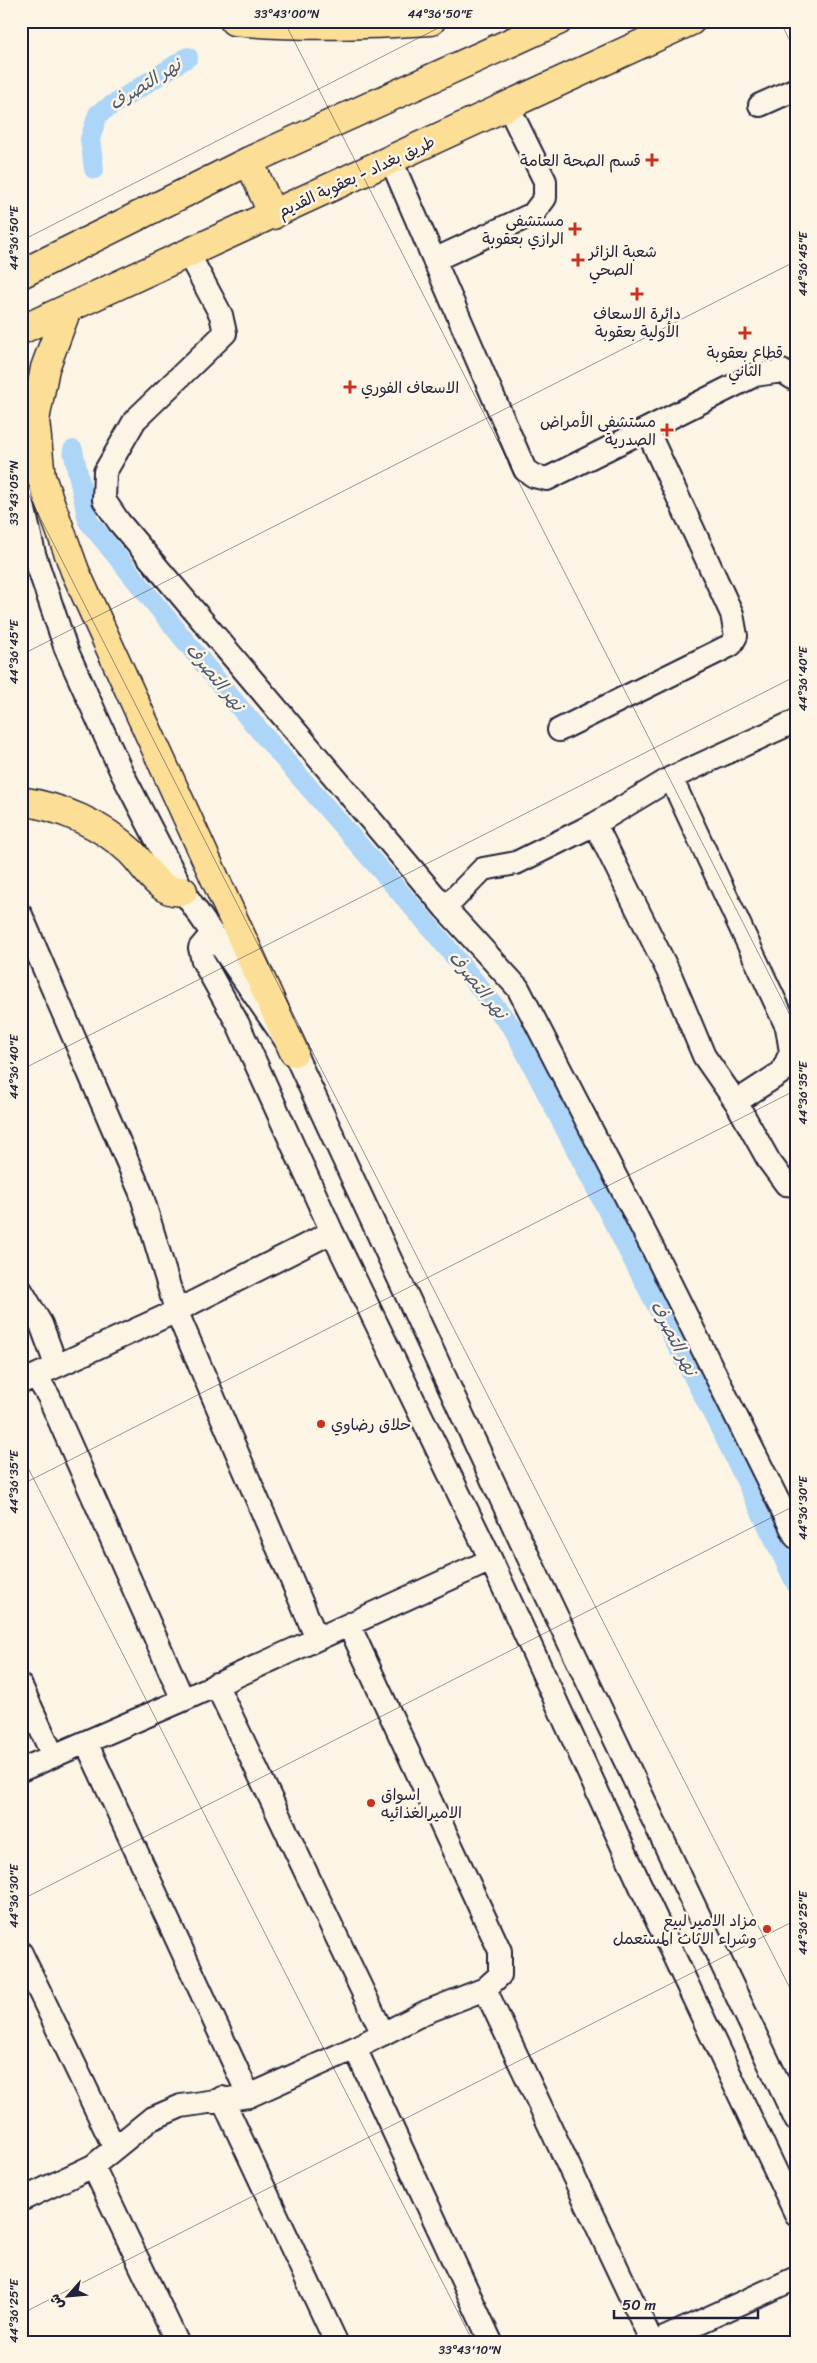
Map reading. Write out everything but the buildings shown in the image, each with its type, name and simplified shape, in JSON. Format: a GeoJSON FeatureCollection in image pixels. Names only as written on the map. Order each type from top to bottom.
{"type":"FeatureCollection","features":[{"type":"Feature","properties":{"kind":"highway"},"geometry":{"type":"LineString","coordinates":[[234,21],[297,26],[431,21]]}},
{"type":"Feature","properties":{"kind":"highway"},"geometry":{"type":"LineString","coordinates":[[21,274],[249,161],[558,21]]}},
{"type":"Feature","properties":{"kind":"highway","name":"طريق بغداد - بعقوبة القديم"},"geometry":{"type":"LineString","coordinates":[[21,330],[691,21]]}},
{"type":"Feature","properties":{"kind":"highway"},"geometry":{"type":"LineString","coordinates":[[249,161],[273,215]]}},
{"type":"Feature","properties":{"kind":"highway"},"geometry":{"type":"LineString","coordinates":[[67,309],[45,368],[35,420],[41,477],[75,570],[294,1052]]}},
{"type":"Feature","properties":{"kind":"highway"},"geometry":{"type":"LineString","coordinates":[[21,801],[39,804],[74,815],[103,831],[130,852],[165,890],[174,893],[182,891]]}},
{"type":"Feature","properties":{"kind":"street"},"geometry":{"type":"LineString","coordinates":[[760,105],[796,89]]}},
{"type":"Feature","properties":{"kind":"street"},"geometry":{"type":"LineString","coordinates":[[434,260],[533,214],[545,198],[545,181],[508,106]]}},
{"type":"Feature","properties":{"kind":"street"},"geometry":{"type":"LineString","coordinates":[[391,160],[525,470],[534,476],[547,479],[755,375],[782,372],[796,380]]}},
{"type":"Feature","properties":{"kind":"street"},"geometry":{"type":"LineString","coordinates":[[188,253],[221,315],[224,333],[135,420],[105,472],[104,500],[119,522],[445,908],[518,988],[653,1249],[796,1538]]}},
{"type":"Feature","properties":{"kind":"street"},"geometry":{"type":"LineString","coordinates":[[559,730],[731,644],[736,636],[732,614],[647,430]]}},
{"type":"Feature","properties":{"kind":"street"},"geometry":{"type":"LineString","coordinates":[[21,496],[34,554],[66,649],[122,773],[182,891],[294,1052],[517,1533],[796,2120]]}},
{"type":"Feature","properties":{"kind":"street"},"geometry":{"type":"LineString","coordinates":[[445,908],[482,869],[516,863],[595,824],[671,778],[796,721]]}},
{"type":"Feature","properties":{"kind":"street"},"geometry":{"type":"LineString","coordinates":[[671,778],[787,1027],[791,1052],[782,1072],[736,1102]]}},
{"type":"Feature","properties":{"kind":"street"},"geometry":{"type":"LineString","coordinates":[[595,824],[667,969],[704,1056],[736,1102],[769,1161],[786,1184],[796,1185]]}},
{"type":"Feature","properties":{"kind":"street"},"geometry":{"type":"LineString","coordinates":[[21,915],[141,1193],[176,1310],[317,1639]]}},
{"type":"Feature","properties":{"kind":"street"},"geometry":{"type":"LineString","coordinates":[[212,934],[200,948],[203,961],[238,1024],[332,1232],[491,1560],[643,1891],[796,2214]]}},
{"type":"Feature","properties":{"kind":"street"},"geometry":{"type":"LineString","coordinates":[[183,1700],[49,1397],[28,1379],[176,1310],[332,1232]]}},
{"type":"Feature","properties":{"kind":"street"},"geometry":{"type":"LineString","coordinates":[[21,1290],[41,1324],[56,1365]]}},
{"type":"Feature","properties":{"kind":"street"},"geometry":{"type":"LineString","coordinates":[[21,1770],[183,1700],[491,1560]]}},
{"type":"Feature","properties":{"kind":"street"},"geometry":{"type":"LineString","coordinates":[[21,2200],[93,2166],[114,2147],[151,2119],[181,2106],[222,2098],[249,2096],[355,2048],[426,2012],[485,1989],[500,1975],[500,1951],[349,1625]]}},
{"type":"Feature","properties":{"kind":"street"},"geometry":{"type":"LineString","coordinates":[[216,1684],[382,2034]]}},
{"type":"Feature","properties":{"kind":"street"},"geometry":{"type":"LineString","coordinates":[[21,1686],[53,1756]]}},
{"type":"Feature","properties":{"kind":"street"},"geometry":{"type":"LineString","coordinates":[[86,1742],[249,2096]]}},
{"type":"Feature","properties":{"kind":"street"},"geometry":{"type":"LineString","coordinates":[[21,1953],[114,2147]]}},
{"type":"Feature","properties":{"kind":"street"},"geometry":{"type":"LineString","coordinates":[[485,1989],[654,2342],[680,2337],[796,2278]]}},
{"type":"Feature","properties":{"kind":"street"},"geometry":{"type":"LineString","coordinates":[[355,2048],[491,2342]]}},
{"type":"Feature","properties":{"kind":"street"},"geometry":{"type":"LineString","coordinates":[[222,2098],[336,2342]]}},
{"type":"Feature","properties":{"kind":"street"},"geometry":{"type":"LineString","coordinates":[[93,2166],[178,2342]]}},
{"type":"Feature","properties":{"kind":"waterway","name":"نهر التصرف"},"geometry":{"type":"LineString","coordinates":[[94,169],[90,139],[98,114],[188,57]]}},
{"type":"Feature","properties":{"kind":"waterway","name":"نهر التصرف"},"geometry":{"type":"LineString","coordinates":[[73,450],[88,521],[233,700],[436,934],[514,1030],[724,1436],[796,1584]]}},
{"type":"Feature","properties":{"kind":"place","name":"قسم الصحة العامة"},"geometry":{"type":"Point","coordinates":[652,160]}},
{"type":"Feature","properties":{"kind":"place","name":"مستشفى الرازي بعقوبة"},"geometry":{"type":"Point","coordinates":[575,229]}},
{"type":"Feature","properties":{"kind":"place","name":"شعبة الزائر الصحي"},"geometry":{"type":"Point","coordinates":[578,260]}},
{"type":"Feature","properties":{"kind":"place","name":"دائرة الاسعاف الأولية بعقوبة"},"geometry":{"type":"Point","coordinates":[637,294]}},
{"type":"Feature","properties":{"kind":"place","name":"قطاع بعقوبة الثاني"},"geometry":{"type":"Point","coordinates":[745,333]}},
{"type":"Feature","properties":{"kind":"place","name":"الاسعاف الفوري"},"geometry":{"type":"Point","coordinates":[350,387]}},
{"type":"Feature","properties":{"kind":"place","name":"مستشفى الأمراض الصدرية"},"geometry":{"type":"Point","coordinates":[667,430]}},
{"type":"Feature","properties":{"kind":"place","name":"حلاق رضاوي"},"geometry":{"type":"Point","coordinates":[321,1424]}},
{"type":"Feature","properties":{"kind":"place","name":"اسواق الاميرالغذائيه"},"geometry":{"type":"Point","coordinates":[371,1803]}},
{"type":"Feature","properties":{"kind":"place","name":"مزاد الامير لبيع وشراء الاثاث المستعمل"},"geometry":{"type":"Point","coordinates":[767,1929]}}]}
